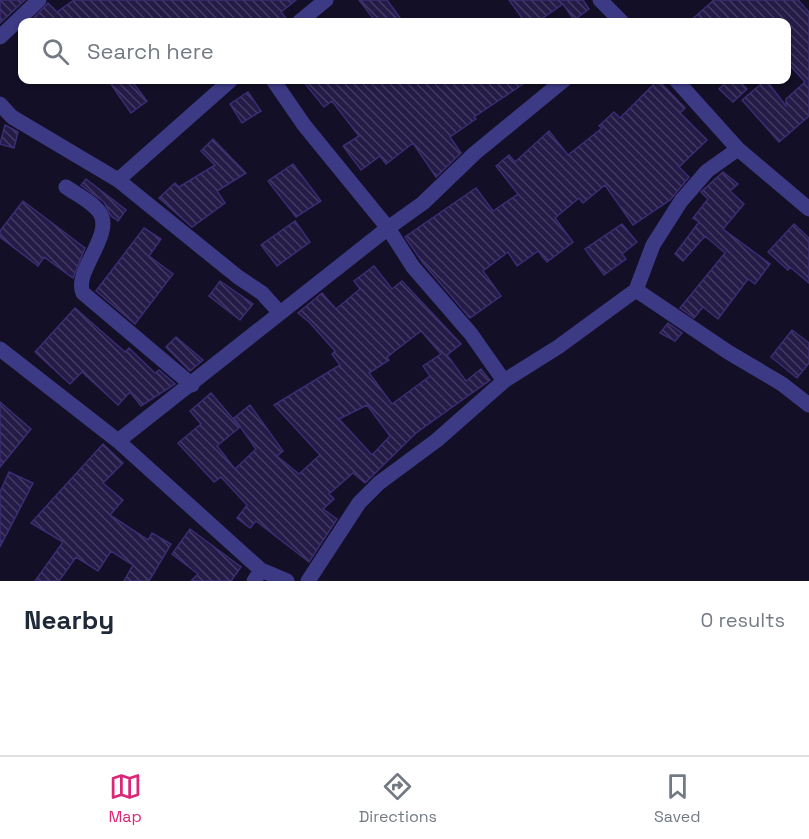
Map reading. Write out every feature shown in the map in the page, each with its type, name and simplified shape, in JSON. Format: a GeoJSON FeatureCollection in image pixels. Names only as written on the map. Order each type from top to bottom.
{"type":"FeatureCollection","features":[{"type":"Feature","properties":{"kind":"street"},"geometry":{"type":"LineString","coordinates":[[20,18],[39,0]]}},
{"type":"Feature","properties":{"kind":"street"},"geometry":{"type":"LineString","coordinates":[[304,18],[326,0]]}},
{"type":"Feature","properties":{"kind":"street"},"geometry":{"type":"LineString","coordinates":[[600,0],[618,18]]}},
{"type":"Feature","properties":{"kind":"street"},"geometry":{"type":"LineString","coordinates":[[0,37],[18,20]]}},
{"type":"Feature","properties":{"kind":"street"},"geometry":{"type":"LineString","coordinates":[[118,180],[226,84]]}},
{"type":"Feature","properties":{"kind":"street"},"geometry":{"type":"LineString","coordinates":[[276,84],[304,125],[388,228],[413,267],[471,334],[504,381]]}},
{"type":"Feature","properties":{"kind":"street"},"geometry":{"type":"LineString","coordinates":[[118,441],[192,385],[388,228],[423,203],[475,153],[559,84]]}},
{"type":"Feature","properties":{"kind":"street"},"geometry":{"type":"LineString","coordinates":[[680,84],[738,149],[809,209]]}},
{"type":"Feature","properties":{"kind":"street"},"geometry":{"type":"LineString","coordinates":[[0,104],[12,117],[118,180],[238,277],[262,293],[280,313]]}},
{"type":"Feature","properties":{"kind":"street"},"geometry":{"type":"LineString","coordinates":[[308,581],[359,503],[379,483],[437,440],[504,381],[529,367],[636,290],[653,245],[681,201],[707,171],[738,149]]}},
{"type":"Feature","properties":{"kind":"street"},"geometry":{"type":"LineString","coordinates":[[66,187],[99,211],[102,218],[98,246],[82,281],[83,293],[139,344],[192,385]]}},
{"type":"Feature","properties":{"kind":"street"},"geometry":{"type":"LineString","coordinates":[[636,290],[728,352],[782,384],[809,405]]}},
{"type":"Feature","properties":{"kind":"street"},"geometry":{"type":"LineString","coordinates":[[0,349],[118,441],[257,576],[287,581]]}},
{"type":"Feature","properties":{"kind":"building"},"geometry":{"type":"Polygon","coordinates":[[[0,0],[25,0],[0,23],[0,0]]]}},
{"type":"Feature","properties":{"kind":"building"},"geometry":{"type":"Polygon","coordinates":[[[74,0],[296,0],[281,12],[286,18],[34,18],[48,3],[57,12],[74,0]]]}},
{"type":"Feature","properties":{"kind":"building"},"geometry":{"type":"Polygon","coordinates":[[[359,0],[387,0],[400,18],[373,18],[359,0]]]}},
{"type":"Feature","properties":{"kind":"building"},"geometry":{"type":"Polygon","coordinates":[[[509,0],[583,0],[589,9],[577,18],[573,18],[563,4],[543,18],[522,18],[509,0]]]}},
{"type":"Feature","properties":{"kind":"building"},"geometry":{"type":"Polygon","coordinates":[[[714,0],[798,0],[809,12],[809,116],[779,142],[742,100],[761,84],[769,84],[786,106],[786,99],[805,82],[791,67],[791,18],[694,18],[714,0]]]}},
{"type":"Feature","properties":{"kind":"building"},"geometry":{"type":"Polygon","coordinates":[[[111,84],[134,84],[147,101],[131,113],[111,84]]]}},
{"type":"Feature","properties":{"kind":"building"},"geometry":{"type":"Polygon","coordinates":[[[305,84],[523,84],[474,117],[476,119],[450,137],[461,153],[436,177],[413,143],[386,164],[380,156],[361,170],[343,146],[359,136],[332,101],[324,107],[305,84]]]}},
{"type":"Feature","properties":{"kind":"building"},"geometry":{"type":"Polygon","coordinates":[[[654,84],[662,84],[685,108],[680,113],[707,140],[679,167],[689,177],[670,200],[633,225],[605,185],[583,203],[579,198],[555,218],[573,242],[547,262],[538,251],[517,266],[508,252],[483,271],[501,296],[470,318],[423,263],[405,237],[476,188],[493,211],[518,194],[496,166],[509,155],[515,162],[549,131],[568,155],[602,128],[599,126],[614,112],[620,118],[654,84]]]}},
{"type":"Feature","properties":{"kind":"building"},"geometry":{"type":"Polygon","coordinates":[[[724,84],[742,84],[747,89],[733,102],[719,89],[724,84]]]}},
{"type":"Feature","properties":{"kind":"building"},"geometry":{"type":"Polygon","coordinates":[[[248,92],[261,111],[242,123],[230,104],[248,92]]]}},
{"type":"Feature","properties":{"kind":"building"},"geometry":{"type":"Polygon","coordinates":[[[5,125],[18,132],[14,148],[0,144],[5,125]]]}},
{"type":"Feature","properties":{"kind":"building"},"geometry":{"type":"Polygon","coordinates":[[[213,139],[246,173],[217,191],[225,203],[192,227],[159,198],[175,183],[179,187],[215,165],[201,151],[213,139]]]}},
{"type":"Feature","properties":{"kind":"building"},"geometry":{"type":"Polygon","coordinates":[[[293,164],[321,201],[296,217],[268,181],[293,164]]]}},
{"type":"Feature","properties":{"kind":"building"},"geometry":{"type":"Polygon","coordinates":[[[723,172],[738,184],[730,191],[744,204],[723,229],[770,264],[755,284],[748,279],[718,319],[703,307],[694,318],[680,308],[725,253],[705,236],[683,261],[675,254],[699,222],[693,218],[708,199],[701,192],[723,172]]]}},
{"type":"Feature","properties":{"kind":"building"},"geometry":{"type":"Polygon","coordinates":[[[86,179],[126,210],[118,221],[111,216],[104,202],[81,185],[86,179]]]}},
{"type":"Feature","properties":{"kind":"building"},"geometry":{"type":"Polygon","coordinates":[[[23,201],[85,248],[73,278],[44,257],[38,266],[0,237],[0,231],[23,201]]]}},
{"type":"Feature","properties":{"kind":"building"},"geometry":{"type":"Polygon","coordinates":[[[295,221],[310,242],[277,266],[261,245],[295,221]]]}},
{"type":"Feature","properties":{"kind":"building"},"geometry":{"type":"Polygon","coordinates":[[[622,224],[637,242],[622,254],[626,259],[604,275],[585,249],[622,224]]]}},
{"type":"Feature","properties":{"kind":"building"},"geometry":{"type":"Polygon","coordinates":[[[794,224],[809,238],[809,283],[790,267],[788,270],[768,252],[794,224]]]}},
{"type":"Feature","properties":{"kind":"building"},"geometry":{"type":"Polygon","coordinates":[[[144,228],[161,239],[149,256],[173,274],[135,324],[96,291],[144,228]]]}},
{"type":"Feature","properties":{"kind":"building"},"geometry":{"type":"Polygon","coordinates":[[[374,266],[392,289],[402,281],[461,344],[447,355],[466,381],[481,369],[490,380],[416,433],[365,483],[353,473],[329,494],[334,499],[323,509],[337,519],[309,562],[256,521],[250,528],[237,518],[247,505],[221,477],[214,482],[178,443],[201,424],[190,411],[211,393],[240,427],[217,446],[235,469],[256,449],[234,418],[250,405],[283,451],[277,456],[299,474],[320,455],[274,405],[340,365],[332,354],[335,351],[298,313],[322,293],[336,309],[360,289],[354,281],[374,266]],[[421,331],[387,357],[389,360],[369,373],[392,404],[430,376],[423,366],[441,354],[421,331]],[[367,405],[339,419],[372,455],[390,436],[367,405]]]}},
{"type":"Feature","properties":{"kind":"building"},"geometry":{"type":"Polygon","coordinates":[[[220,281],[253,304],[240,320],[209,296],[220,281]]]}},
{"type":"Feature","properties":{"kind":"building"},"geometry":{"type":"Polygon","coordinates":[[[75,308],[125,352],[129,348],[155,373],[159,370],[175,384],[141,406],[130,392],[118,405],[82,372],[70,384],[35,352],[75,308]]]}},
{"type":"Feature","properties":{"kind":"building"},"geometry":{"type":"Polygon","coordinates":[[[668,323],[682,333],[675,341],[660,333],[668,323]]]}},
{"type":"Feature","properties":{"kind":"building"},"geometry":{"type":"Polygon","coordinates":[[[792,330],[809,343],[809,363],[797,378],[771,357],[792,330]]]}},
{"type":"Feature","properties":{"kind":"building"},"geometry":{"type":"Polygon","coordinates":[[[176,337],[203,360],[190,371],[166,347],[176,337]]]}},
{"type":"Feature","properties":{"kind":"building"},"geometry":{"type":"Polygon","coordinates":[[[0,402],[31,429],[0,467],[0,402]]]}},
{"type":"Feature","properties":{"kind":"building"},"geometry":{"type":"Polygon","coordinates":[[[103,444],[123,463],[103,483],[123,500],[110,515],[148,540],[152,533],[171,544],[149,581],[124,581],[133,565],[111,551],[98,571],[76,557],[59,581],[35,581],[63,542],[31,523],[103,444]]]}},
{"type":"Feature","properties":{"kind":"building"},"geometry":{"type":"Polygon","coordinates":[[[9,472],[33,483],[0,547],[0,492],[9,472]]]}},
{"type":"Feature","properties":{"kind":"building"},"geometry":{"type":"Polygon","coordinates":[[[190,529],[241,567],[231,581],[191,581],[198,574],[172,554],[190,529]]]}}]}
